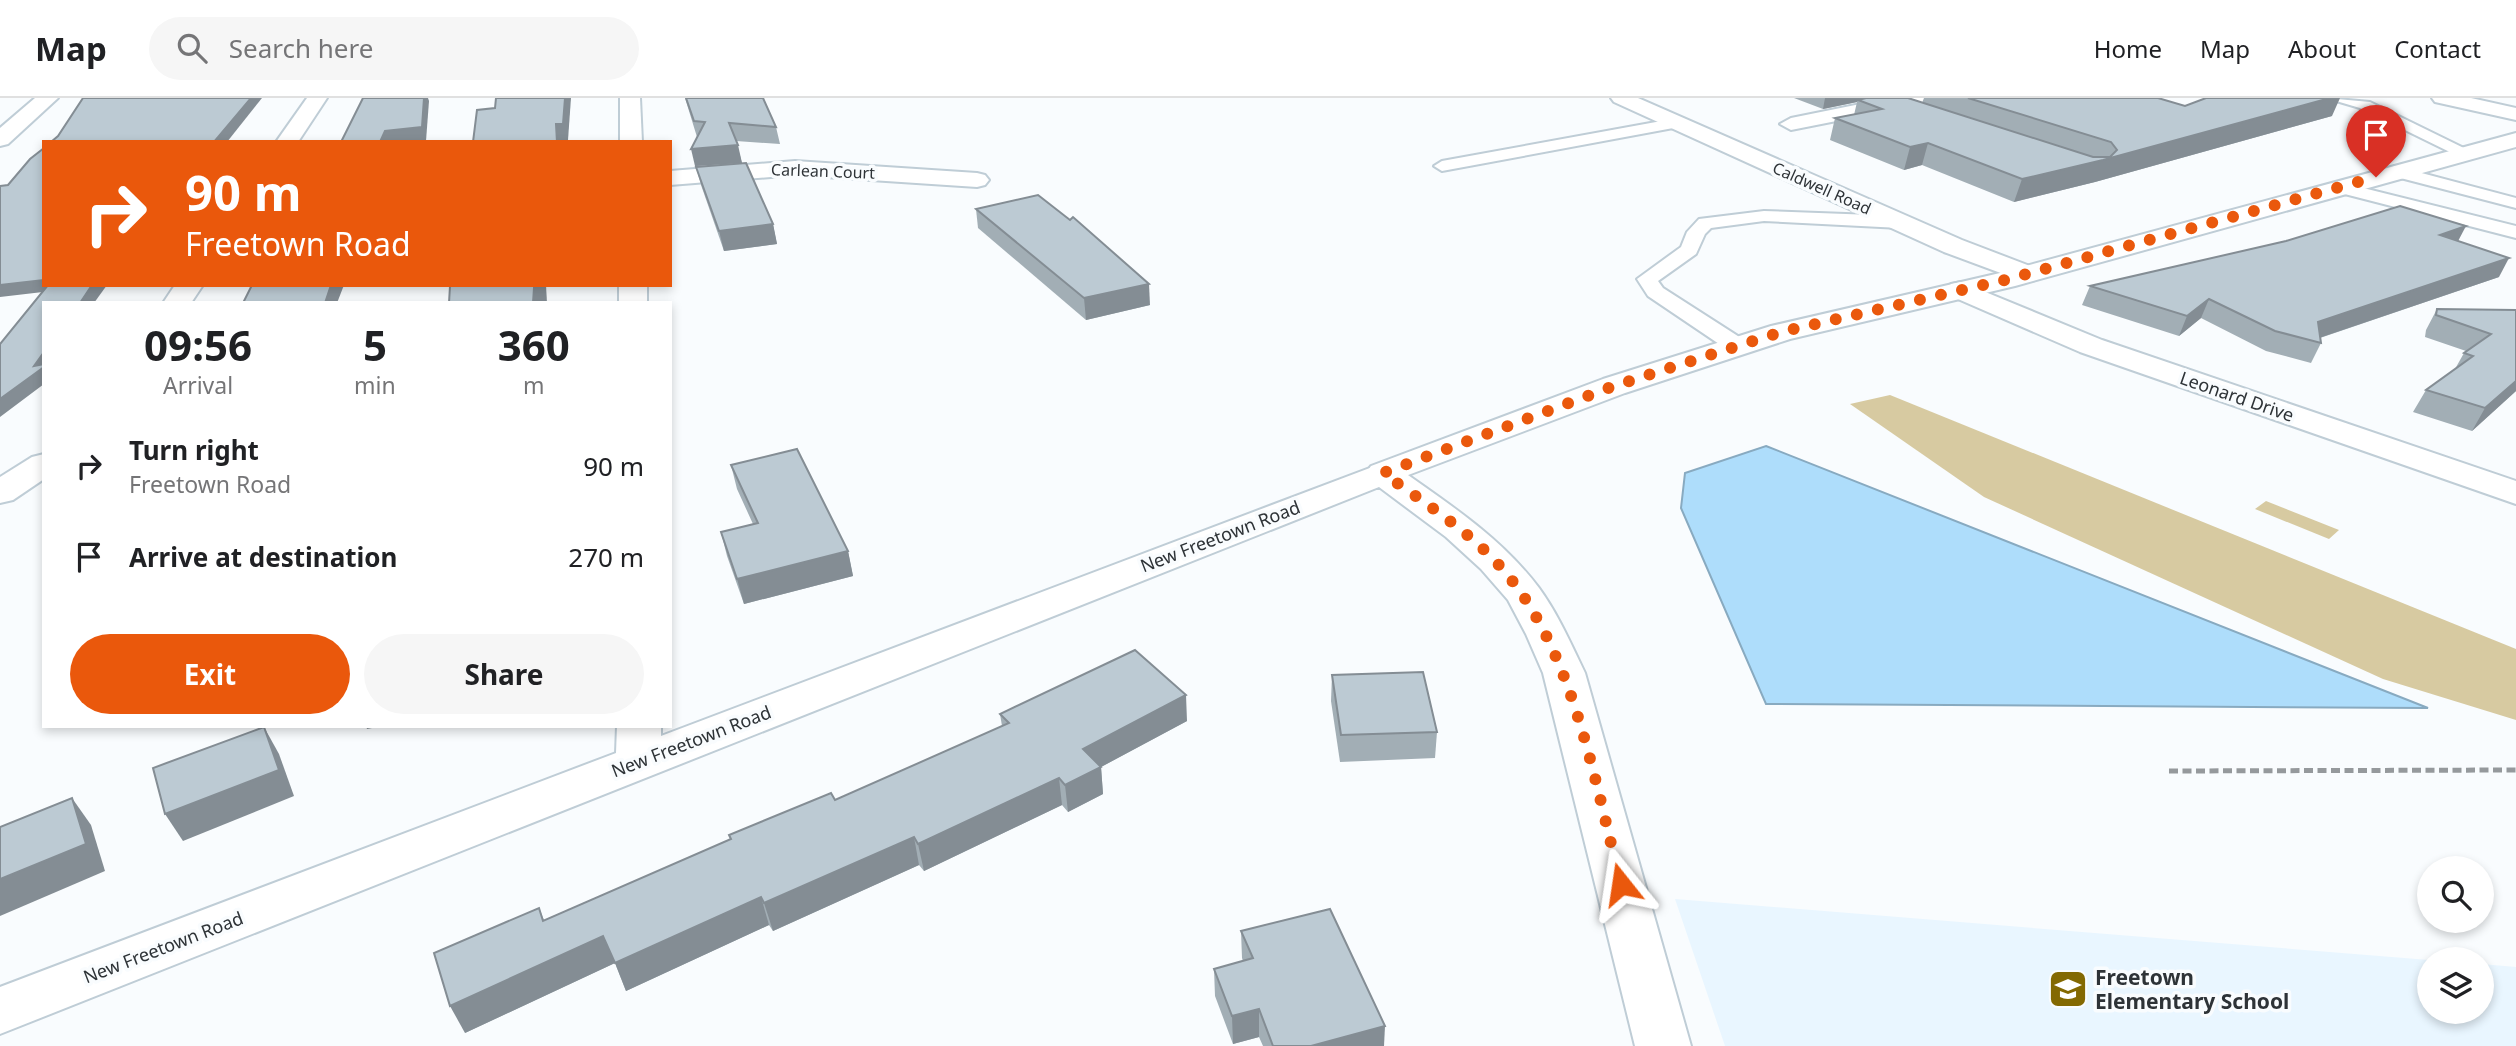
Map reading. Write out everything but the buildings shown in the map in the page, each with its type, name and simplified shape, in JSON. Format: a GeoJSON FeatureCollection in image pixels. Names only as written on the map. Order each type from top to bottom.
{"type":"FeatureCollection","features":[{"type":"Feature","properties":{"kind":"street"},"geometry":{"type":"LineString","coordinates":[[0,139],[48,98]]}},
{"type":"Feature","properties":{"kind":"street"},"geometry":{"type":"LineString","coordinates":[[288,140],[317,98]]}},
{"type":"Feature","properties":{"kind":"street"},"geometry":{"type":"LineString","coordinates":[[630,98],[631,140]]}},
{"type":"Feature","properties":{"kind":"street","name":"Caldwell Road"},"geometry":{"type":"LineString","coordinates":[[1621,98],[1900,222],[2025,274]]}},
{"type":"Feature","properties":{"kind":"street"},"geometry":{"type":"LineString","coordinates":[[2442,98],[2516,114]]}},
{"type":"Feature","properties":{"kind":"street"},"geometry":{"type":"LineString","coordinates":[[1791,124],[1889,105],[1924,108]]}},
{"type":"Feature","properties":{"kind":"street","name":"New Freetown Road"},"geometry":{"type":"LineString","coordinates":[[0,1011],[639,744],[1614,386],[1736,345],[1853,313],[2025,274],[2516,140]]}},
{"type":"Feature","properties":{"kind":"street","name":"Carlean Court"},"geometry":{"type":"LineString","coordinates":[[672,178],[742,170],[795,168],[977,180]]}},
{"type":"Feature","properties":{"kind":"street","name":"Leonard Drive"},"geometry":{"type":"LineString","coordinates":[[1961,290],[2091,346],[2516,493]]}},
{"type":"Feature","properties":{"kind":"street"},"geometry":{"type":"LineString","coordinates":[[0,492],[42,465]]}},
{"type":"Feature","properties":{"kind":"street"},"geometry":{"type":"LineString","coordinates":[[1383,473],[1466,535],[1498,564],[1525,596],[1546,633],[1567,686],[1663,1046]]}},
{"type":"Feature","properties":{"kind":"lane"},"geometry":{"type":"LineString","coordinates":[[2334,98],[2365,105],[2466,153]]}},
{"type":"Feature","properties":{"kind":"lane"},"geometry":{"type":"LineString","coordinates":[[2365,105],[2382,98]]}},
{"type":"Feature","properties":{"kind":"lane"},"geometry":{"type":"LineString","coordinates":[[1442,166],[1678,123]]}},
{"type":"Feature","properties":{"kind":"lane"},"geometry":{"type":"LineString","coordinates":[[2396,171],[2516,203]]}},
{"type":"Feature","properties":{"kind":"lane"},"geometry":{"type":"LineString","coordinates":[[2339,187],[2516,232]]}},
{"type":"Feature","properties":{"kind":"lane"},"geometry":{"type":"LineString","coordinates":[[1736,345],[1656,292],[1647,279],[1689,250],[1696,232],[1706,223],[1764,216],[1900,222]]}},
{"type":"Feature","properties":{"kind":"path"},"geometry":{"type":"LineString","coordinates":[[2169,771],[2516,770]]}},
{"type":"Feature","properties":{"kind":"shaded area"},"geometry":{"type":"Polygon","coordinates":[[[1890,395],[2516,649],[2516,720],[2383,679],[1984,497],[1850,404],[1890,395]]]}},
{"type":"Feature","properties":{"kind":"shaded area"},"geometry":{"type":"Polygon","coordinates":[[[2266,501],[2339,530],[2329,539],[2255,509],[2266,501]]]}},
{"type":"Feature","properties":{"kind":"shaded area","name":"Freetown Elementary School"},"geometry":{"type":"Polygon","coordinates":[[[1675,899],[2417,959],[2417,1024],[2494,1024],[2494,965],[2516,967],[2516,1046],[1725,1046],[1675,899]]]}},
{"type":"Feature","properties":{"kind":"water"},"geometry":{"type":"Polygon","coordinates":[[[1766,446],[2428,708],[1766,704],[1681,508],[1685,473],[1766,446]]]}},
{"type":"Feature","properties":{"kind":"place","name":"Freetown Elementary School"},"geometry":{"type":"Point","coordinates":[2068,989]}},
{"type":"Feature","properties":{"kind":"route"},"geometry":{"type":"LineString","coordinates":[[1621,884],[1564,673],[1525,596],[1498,564],[1466,535],[1383,473],[1614,386],[1736,345],[1853,313],[2005,280],[2376,177]]}}]}
